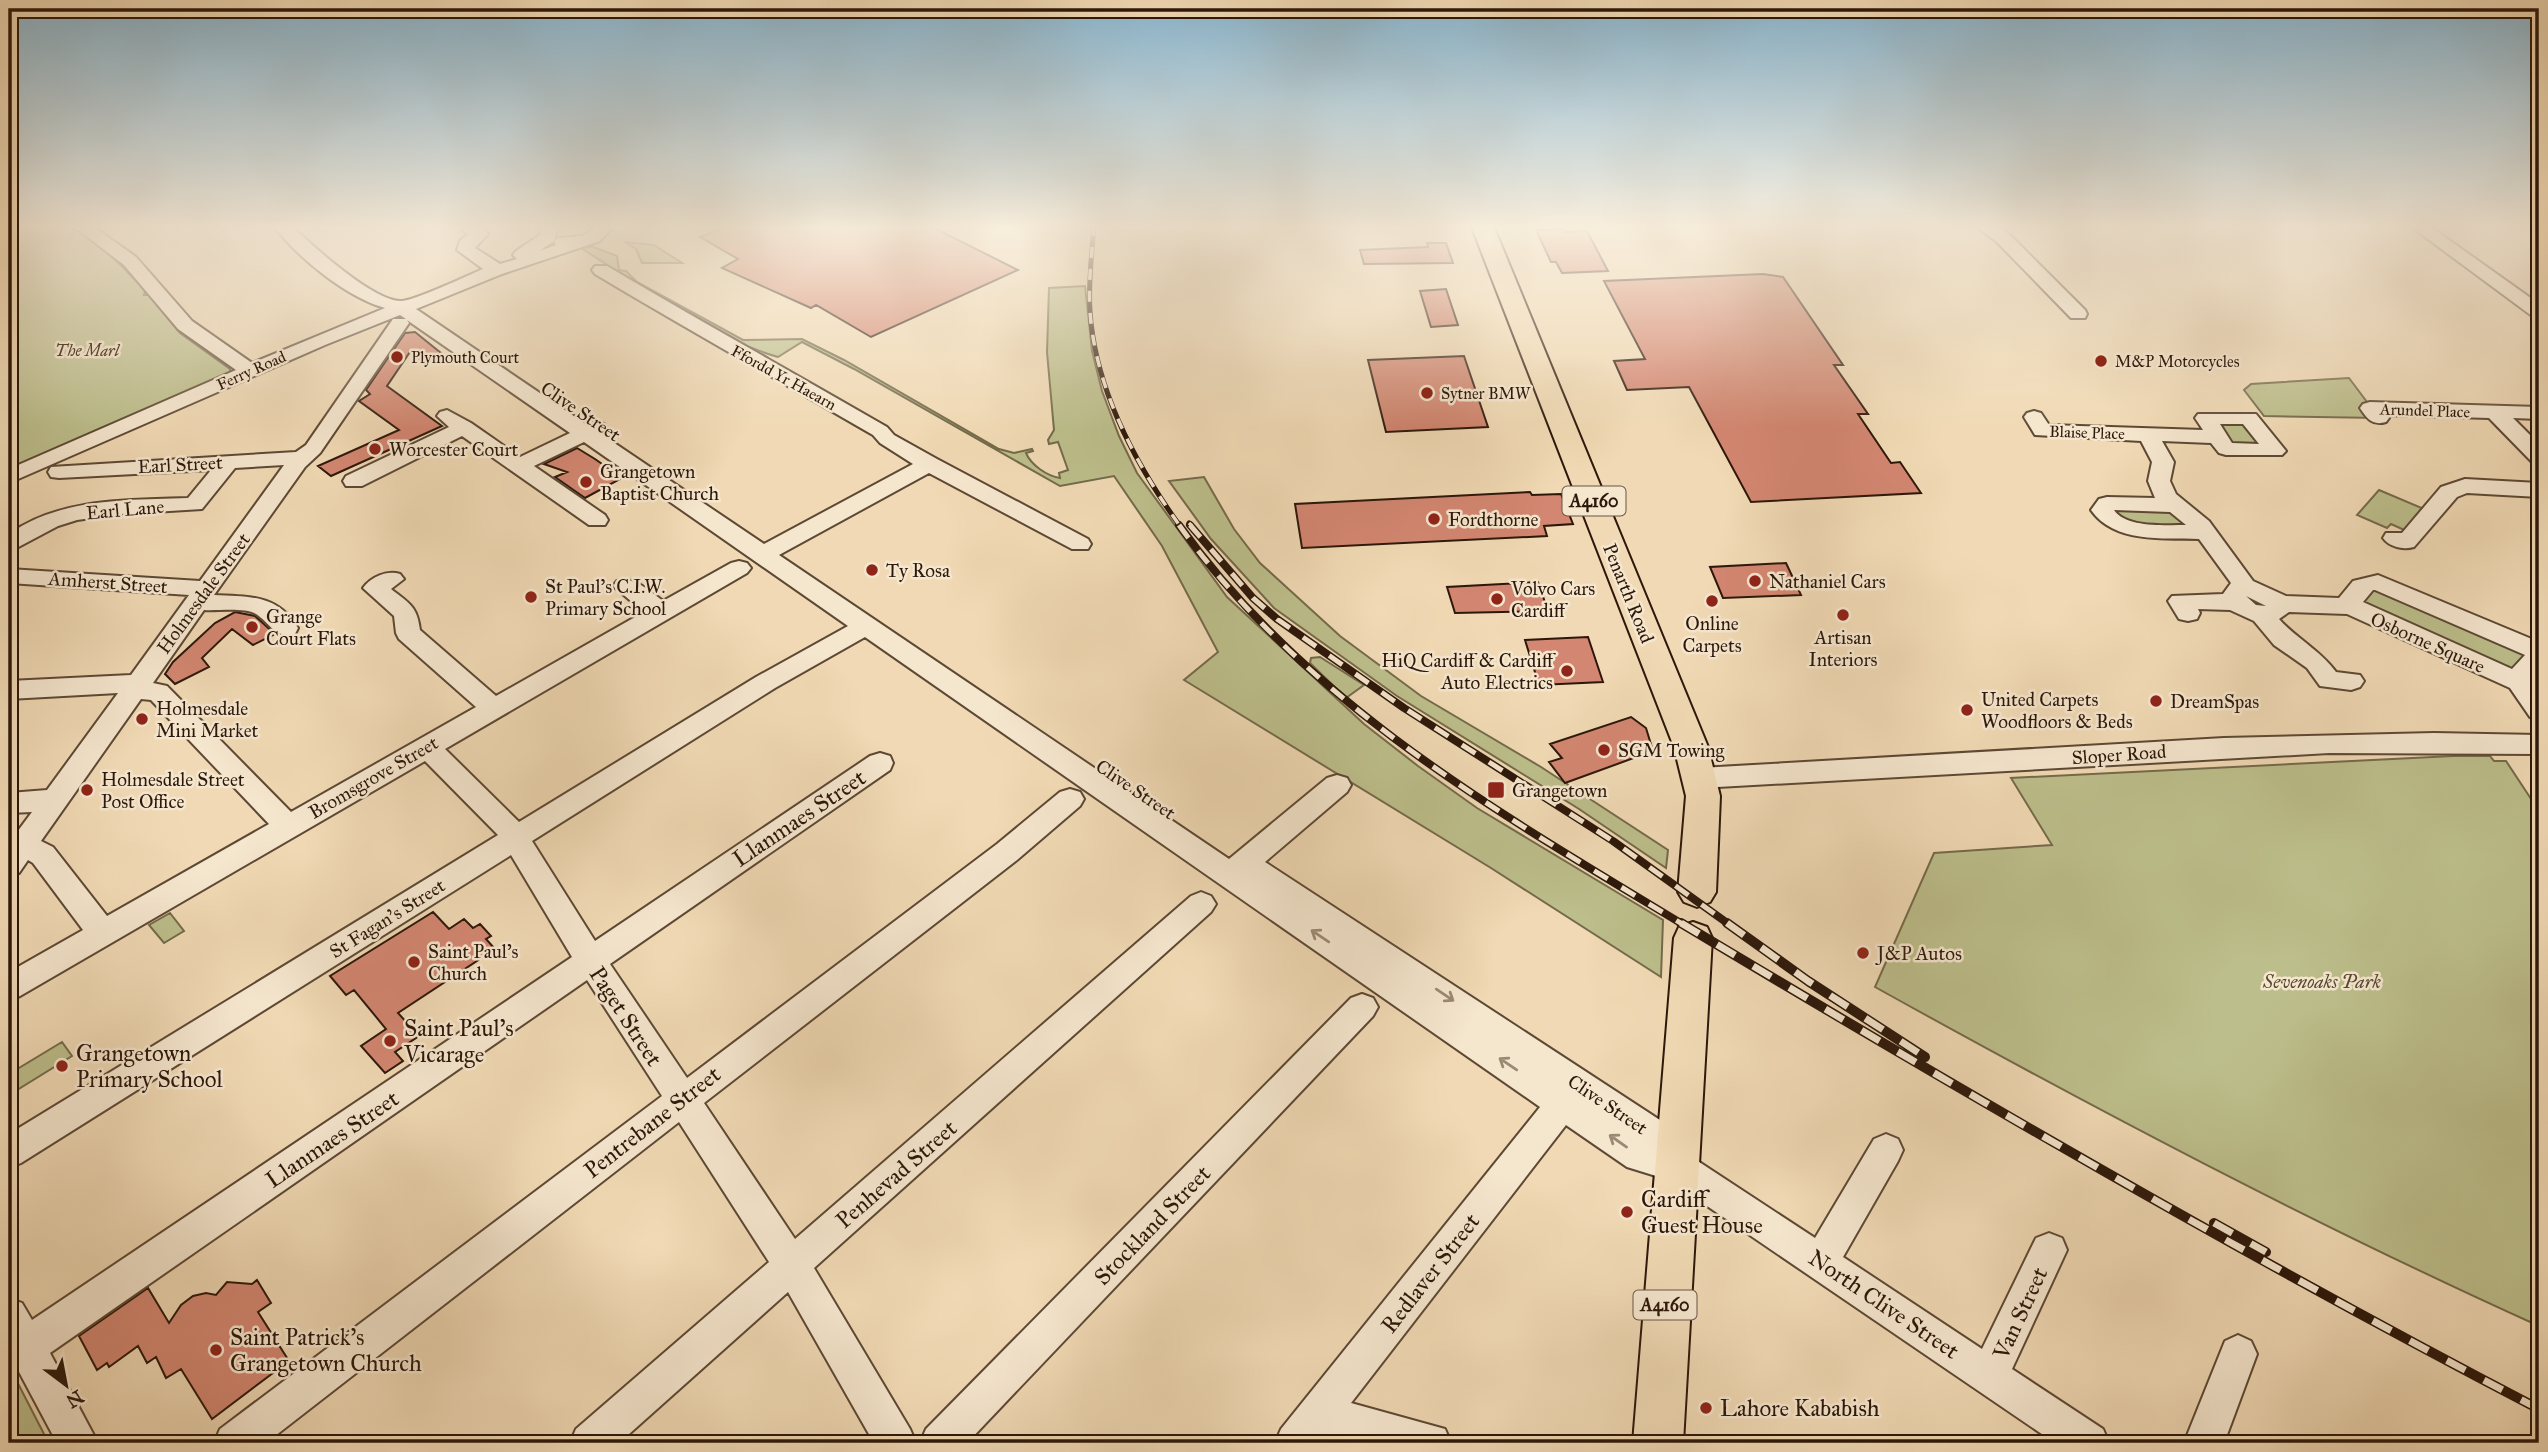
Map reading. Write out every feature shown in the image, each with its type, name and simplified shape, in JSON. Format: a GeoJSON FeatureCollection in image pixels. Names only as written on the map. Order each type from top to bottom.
{"type":"FeatureCollection","features":[{"type":"Feature","properties":{"kind":"main road","name":"Penarth Road"},"geometry":{"type":"LineString","coordinates":[[1513,293],[1690,744],[1700,778],[1702,819],[1678,1167],[1664,1314],[1658,1443]]}},
{"type":"Feature","properties":{"kind":"street"},"geometry":{"type":"LineString","coordinates":[[157,293],[185,325],[250,370]]}},
{"type":"Feature","properties":{"kind":"street"},"geometry":{"type":"LineString","coordinates":[[366,293],[377,300],[406,310]]}},
{"type":"Feature","properties":{"kind":"street","name":"Ferry Road"},"geometry":{"type":"LineString","coordinates":[[9,477],[250,370],[445,293]]}},
{"type":"Feature","properties":{"kind":"street","name":"Ffordd Yr Haearn"},"geometry":{"type":"LineString","coordinates":[[639,293],[738,352],[765,364],[880,431],[887,439],[929,464],[1080,544]]}},
{"type":"Feature","properties":{"kind":"street"},"geometry":{"type":"LineString","coordinates":[[2057,293],[2078,314]]}},
{"type":"Feature","properties":{"kind":"street"},"geometry":{"type":"LineString","coordinates":[[2512,293],[2539,312]]}},
{"type":"Feature","properties":{"kind":"street","name":"Clive Street"},"geometry":{"type":"LineString","coordinates":[[406,310],[594,430]]}},
{"type":"Feature","properties":{"kind":"street","name":"Clive Street"},"geometry":{"type":"LineString","coordinates":[[406,310],[594,430],[1237,869],[1571,1093],[1639,1156],[1678,1167]]}},
{"type":"Feature","properties":{"kind":"street","name":"Holmesdale Street"},"geometry":{"type":"LineString","coordinates":[[15,857],[301,458],[313,449],[386,344],[406,310]]}},
{"type":"Feature","properties":{"kind":"street"},"geometry":{"type":"LineString","coordinates":[[2347,407],[2374,413]]}},
{"type":"Feature","properties":{"kind":"street","name":"Arundel Place"},"geometry":{"type":"LineString","coordinates":[[2495,412],[2539,456]]}},
{"type":"Feature","properties":{"kind":"street","name":"Arundel Place"},"geometry":{"type":"LineString","coordinates":[[2374,413],[2539,413]]}},
{"type":"Feature","properties":{"kind":"street","name":"Blaise Place"},"geometry":{"type":"LineString","coordinates":[[2034,418],[2042,431],[2218,437]]}},
{"type":"Feature","properties":{"kind":"street"},"geometry":{"type":"LineString","coordinates":[[354,481],[456,421],[597,520]]}},
{"type":"Feature","properties":{"kind":"street"},"geometry":{"type":"LineString","coordinates":[[519,465],[594,430]]}},
{"type":"Feature","properties":{"kind":"street","name":"Blaise Place"},"geometry":{"type":"LineString","coordinates":[[2148,435],[2163,461],[2159,481],[2162,490],[2174,505],[2206,532],[2241,595]]}},
{"type":"Feature","properties":{"kind":"street","name":"Earl Street"},"geometry":{"type":"LineString","coordinates":[[59,472],[301,458]]}},
{"type":"Feature","properties":{"kind":"street","name":"Earl Lane"},"geometry":{"type":"LineString","coordinates":[[9,545],[23,532],[86,509],[194,504],[229,461]]}},
{"type":"Feature","properties":{"kind":"street"},"geometry":{"type":"LineString","coordinates":[[771,550],[929,464]]}},
{"type":"Feature","properties":{"kind":"street"},"geometry":{"type":"LineString","coordinates":[[2399,532],[2448,492],[2465,486],[2539,490]]}},
{"type":"Feature","properties":{"kind":"street"},"geometry":{"type":"LineString","coordinates":[[2174,505],[2113,503],[2107,504],[2102,510],[2108,520],[2121,527],[2206,532]]}},
{"type":"Feature","properties":{"kind":"street","name":"Clive Street"},"geometry":{"type":"LineString","coordinates":[[771,550],[864,626],[1237,869]]}},
{"type":"Feature","properties":{"kind":"street","name":"Bromsgrove Street"},"geometry":{"type":"LineString","coordinates":[[9,987],[738,568]]}},
{"type":"Feature","properties":{"kind":"street","name":"Amherst Street"},"geometry":{"type":"LineString","coordinates":[[9,576],[202,596],[260,605],[286,628]]}},
{"type":"Feature","properties":{"kind":"street"},"geometry":{"type":"LineString","coordinates":[[392,579],[375,587],[406,613],[408,633],[493,708]]}},
{"type":"Feature","properties":{"kind":"street","name":"Osborne Square"},"geometry":{"type":"LineString","coordinates":[[2370,582],[2378,583],[2539,654],[2524,670],[2519,682],[2370,616],[2352,606],[2350,599],[2356,591],[2370,582]]}},
{"type":"Feature","properties":{"kind":"street"},"geometry":{"type":"LineString","coordinates":[[625,586],[661,612]]}},
{"type":"Feature","properties":{"kind":"street"},"geometry":{"type":"LineString","coordinates":[[2188,613],[2180,601],[2267,593],[2269,608],[2283,639],[2316,662],[2329,680],[2351,681]]}},
{"type":"Feature","properties":{"kind":"street"},"geometry":{"type":"LineString","coordinates":[[2269,608],[2352,606]]}},
{"type":"Feature","properties":{"kind":"street","name":"St Fagan's Street"},"geometry":{"type":"LineString","coordinates":[[9,1152],[515,838],[864,626]]}},
{"type":"Feature","properties":{"kind":"street"},"geometry":{"type":"LineString","coordinates":[[2519,682],[2539,711]]}},
{"type":"Feature","properties":{"kind":"street"},"geometry":{"type":"LineString","coordinates":[[9,690],[137,686],[158,692],[288,826]]}},
{"type":"Feature","properties":{"kind":"street","name":"Sloper Road"},"geometry":{"type":"LineString","coordinates":[[1700,778],[2215,747],[2473,742],[2539,745]]}},
{"type":"Feature","properties":{"kind":"street","name":"Paget Street"},"geometry":{"type":"LineString","coordinates":[[426,746],[506,825],[515,838],[681,1100],[792,1265],[896,1443]]}},
{"type":"Feature","properties":{"kind":"street","name":"Llanmaes Street"},"geometry":{"type":"LineString","coordinates":[[17,1331],[591,961],[880,763]]}},
{"type":"Feature","properties":{"kind":"street"},"geometry":{"type":"LineString","coordinates":[[1237,869],[1337,785]]}},
{"type":"Feature","properties":{"kind":"street","name":"Pentrebane Street"},"geometry":{"type":"LineString","coordinates":[[234,1443],[1007,852],[1070,799]]}},
{"type":"Feature","properties":{"kind":"street"},"geometry":{"type":"LineString","coordinates":[[9,803],[55,800]]}},
{"type":"Feature","properties":{"kind":"street"},"geometry":{"type":"LineString","coordinates":[[15,857],[31,849],[43,855],[103,933]]}},
{"type":"Feature","properties":{"kind":"street","name":"Penhevad Street"},"geometry":{"type":"LineString","coordinates":[[590,1443],[1201,904]]}},
{"type":"Feature","properties":{"kind":"street","name":"Stockland Street"},"geometry":{"type":"LineString","coordinates":[[940,1443],[1362,1007]]}},
{"type":"Feature","properties":{"kind":"street","name":"Redlaver Street"},"geometry":{"type":"LineString","coordinates":[[1307,1429],[1571,1093]]}},
{"type":"Feature","properties":{"kind":"street"},"geometry":{"type":"LineString","coordinates":[[1821,1261],[1886,1150]]}},
{"type":"Feature","properties":{"kind":"street","name":"North Clive Street"},"geometry":{"type":"LineString","coordinates":[[1678,1167],[2089,1443]]}},
{"type":"Feature","properties":{"kind":"street","name":"Van Street"},"geometry":{"type":"LineString","coordinates":[[1990,1375],[2049,1250]]}},
{"type":"Feature","properties":{"kind":"street"},"geometry":{"type":"LineString","coordinates":[[17,1331],[78,1443]]}},
{"type":"Feature","properties":{"kind":"street"},"geometry":{"type":"LineString","coordinates":[[2204,1443],[2238,1354]]}},
{"type":"Feature","properties":{"kind":"street"},"geometry":{"type":"LineString","coordinates":[[1307,1429],[1432,1443]]}},
{"type":"Feature","properties":{"kind":"green space","name":"The Marl"},"geometry":{"type":"Polygon","coordinates":[[[9,293],[145,293],[180,333],[230,369],[230,373],[9,471],[9,293]]]}},
{"type":"Feature","properties":{"kind":"green space"},"geometry":{"type":"Polygon","coordinates":[[[651,293],[657,293],[743,340],[802,339],[844,360],[999,449],[1014,453],[1032,449],[1033,451],[1026,453],[1032,462],[1045,472],[1060,478],[1059,473],[1068,470],[1058,442],[1049,444],[1048,440],[1054,430],[1047,352],[1049,293],[1086,293],[1092,351],[1102,391],[1119,436],[1137,473],[1227,597],[1364,724],[1418,766],[1477,808],[1663,920],[1661,977],[1491,868],[1184,680],[1218,652],[1162,546],[1114,476],[1060,486],[802,342],[778,357],[753,349],[651,293]]]}},
{"type":"Feature","properties":{"kind":"green space"},"geometry":{"type":"Polygon","coordinates":[[[2349,378],[2379,418],[2264,416],[2244,390],[2251,384],[2349,378]]]}},
{"type":"Feature","properties":{"kind":"green space"},"geometry":{"type":"Polygon","coordinates":[[[2205,418],[2249,418],[2275,451],[2226,449],[2205,418]]]}},
{"type":"Feature","properties":{"kind":"green space"},"geometry":{"type":"Polygon","coordinates":[[[1204,477],[1234,529],[1260,563],[1340,636],[1421,696],[1541,767],[1668,850],[1666,868],[1579,809],[1397,696],[1274,608],[1211,539],[1169,481],[1204,477]]]}},
{"type":"Feature","properties":{"kind":"green space"},"geometry":{"type":"Polygon","coordinates":[[[2379,490],[2431,512],[2413,534],[2391,524],[2387,528],[2357,515],[2379,490]]]}},
{"type":"Feature","properties":{"kind":"green space"},"geometry":{"type":"Polygon","coordinates":[[[2174,505],[2201,526],[2128,528],[2103,507],[2174,505]]]}},
{"type":"Feature","properties":{"kind":"green space"},"geometry":{"type":"Polygon","coordinates":[[[2391,586],[2539,651],[2539,656],[2532,661],[2519,682],[2370,616],[2356,591],[2391,586]]]}},
{"type":"Feature","properties":{"kind":"green space"},"geometry":{"type":"Polygon","coordinates":[[[1320,657],[1364,685],[1346,698],[1310,663],[1311,658],[1320,657]]]}},
{"type":"Feature","properties":{"kind":"green space","name":"Sevenoaks Park"},"geometry":{"type":"Polygon","coordinates":[[[2490,756],[2494,761],[2506,761],[2539,811],[2539,1326],[2204,1164],[1875,987],[1934,853],[2052,845],[2011,778],[2490,756]]]}},
{"type":"Feature","properties":{"kind":"green space"},"geometry":{"type":"Polygon","coordinates":[[[170,913],[184,931],[164,943],[149,925],[170,913]]]}},
{"type":"Feature","properties":{"kind":"green space"},"geometry":{"type":"Polygon","coordinates":[[[62,1042],[72,1056],[9,1095],[9,1074],[62,1042]]]}},
{"type":"Feature","properties":{"kind":"green space"},"geometry":{"type":"Polygon","coordinates":[[[9,1366],[44,1434],[48,1443],[9,1443],[9,1366]]]}},
{"type":"Feature","properties":{"kind":"building"},"geometry":{"type":"Polygon","coordinates":[[[777,293],[968,293],[871,337],[816,305],[811,308],[777,293]]]}},
{"type":"Feature","properties":{"kind":"building"},"geometry":{"type":"Polygon","coordinates":[[[1421,293],[1447,293],[1458,325],[1431,327],[1421,293]]]}},
{"type":"Feature","properties":{"kind":"building"},"geometry":{"type":"Polygon","coordinates":[[[1610,293],[1794,293],[1843,365],[1834,365],[1868,414],[1858,414],[1891,463],[1900,462],[1921,493],[1751,502],[1689,387],[1627,390],[1614,361],[1645,359],[1610,293]]]}},
{"type":"Feature","properties":{"kind":"building","name":"Worcester Court"},"geometry":{"type":"Polygon","coordinates":[[[415,332],[441,353],[423,361],[410,352],[387,386],[442,426],[331,476],[318,466],[399,430],[359,401],[370,394],[366,390],[405,333],[415,332]]]}},
{"type":"Feature","properties":{"kind":"building","name":"Sytner BMW"},"geometry":{"type":"Polygon","coordinates":[[[1464,356],[1488,427],[1386,432],[1368,360],[1464,356]]]}},
{"type":"Feature","properties":{"kind":"building","name":"Grangetown Baptist Church"},"geometry":{"type":"Polygon","coordinates":[[[577,448],[622,478],[585,498],[555,477],[567,472],[544,464],[577,448]]]}},
{"type":"Feature","properties":{"kind":"building","name":"Fordthorne"},"geometry":{"type":"Polygon","coordinates":[[[1530,492],[1532,495],[1561,494],[1573,524],[1544,526],[1547,536],[1302,548],[1295,504],[1530,492]]]}},
{"type":"Feature","properties":{"kind":"building","name":"Nathaniel Cars"},"geometry":{"type":"Polygon","coordinates":[[[1786,563],[1801,595],[1723,598],[1710,567],[1786,563]]]}},
{"type":"Feature","properties":{"kind":"building","name":"Volvo Cars Cardiff"},"geometry":{"type":"Polygon","coordinates":[[[1538,582],[1548,611],[1455,613],[1447,587],[1538,582]]]}},
{"type":"Feature","properties":{"kind":"building"},"geometry":{"type":"Polygon","coordinates":[[[235,612],[255,616],[275,634],[253,645],[232,629],[202,658],[209,667],[175,684],[165,674],[173,662],[215,623],[235,612]]]}},
{"type":"Feature","properties":{"kind":"building","name":"HiQ Cardiff & Cardiff Auto Electrics"},"geometry":{"type":"Polygon","coordinates":[[[1588,637],[1603,682],[1539,685],[1525,640],[1588,637]]]}},
{"type":"Feature","properties":{"kind":"building","name":"SGM Towing"},"geometry":{"type":"Polygon","coordinates":[[[1631,717],[1646,728],[1653,751],[1565,783],[1549,762],[1562,758],[1550,744],[1631,717]]]}},
{"type":"Feature","properties":{"kind":"building","name":"Saint Paul's Church"},"geometry":{"type":"Polygon","coordinates":[[[433,912],[449,929],[464,919],[473,928],[480,924],[491,936],[486,939],[495,949],[398,1013],[419,1036],[395,1052],[403,1061],[385,1073],[361,1046],[386,1029],[354,990],[346,995],[330,976],[433,912]]]}},
{"type":"Feature","properties":{"kind":"building","name":"Saint Patrick's Grangetown Church"},"geometry":{"type":"Polygon","coordinates":[[[257,1280],[271,1303],[258,1312],[289,1361],[212,1419],[181,1369],[166,1378],[156,1357],[147,1363],[138,1346],[109,1367],[107,1363],[97,1370],[79,1336],[148,1288],[169,1323],[181,1305],[193,1296],[206,1293],[216,1295],[227,1282],[252,1284],[257,1280]]]}},
{"type":"Feature","properties":{"kind":"railway"},"geometry":{"type":"LineString","coordinates":[[1090,293],[1093,340],[1109,397],[1148,478],[1180,526]]}},
{"type":"Feature","properties":{"kind":"railway"},"geometry":{"type":"LineString","coordinates":[[1189,523],[1192,526]]}},
{"type":"Feature","properties":{"kind":"railway"},"geometry":{"type":"LineString","coordinates":[[1179,525],[1230,589],[1286,647],[1346,701],[1477,796],[1684,925]]}},
{"type":"Feature","properties":{"kind":"railway"},"geometry":{"type":"LineString","coordinates":[[1190,525],[1253,598],[1277,619],[1404,708],[1613,841],[1730,925]]}},
{"type":"Feature","properties":{"kind":"railway"},"geometry":{"type":"LineString","coordinates":[[1681,923],[2106,1172],[2321,1293],[2539,1409]]}},
{"type":"Feature","properties":{"kind":"railway"},"geometry":{"type":"LineString","coordinates":[[1727,923],[1808,981],[1925,1057]]}},
{"type":"Feature","properties":{"kind":"railway"},"geometry":{"type":"LineString","coordinates":[[2214,1223],[2266,1252]]}},
{"type":"Feature","properties":{"kind":"place","name":"Plymouth Court"},"geometry":{"type":"Point","coordinates":[397,357]}},
{"type":"Feature","properties":{"kind":"place","name":"M&P Motorcycles"},"geometry":{"type":"Point","coordinates":[2101,361]}},
{"type":"Feature","properties":{"kind":"place","name":"Sytner BMW"},"geometry":{"type":"Point","coordinates":[1427,393]}},
{"type":"Feature","properties":{"kind":"place","name":"Worcester Court"},"geometry":{"type":"Point","coordinates":[375,449]}},
{"type":"Feature","properties":{"kind":"place","name":"Grangetown Baptist Church"},"geometry":{"type":"Point","coordinates":[586,482]}},
{"type":"Feature","properties":{"kind":"place","name":"Fordthorne"},"geometry":{"type":"Point","coordinates":[1434,519]}},
{"type":"Feature","properties":{"kind":"place","name":"Ty Rosa"},"geometry":{"type":"Point","coordinates":[872,570]}},
{"type":"Feature","properties":{"kind":"place","name":"Nathaniel Cars"},"geometry":{"type":"Point","coordinates":[1755,581]}},
{"type":"Feature","properties":{"kind":"place","name":"St Paul's C.I.W. Primary School"},"geometry":{"type":"Point","coordinates":[531,597]}},
{"type":"Feature","properties":{"kind":"place","name":"Volvo Cars Cardiff"},"geometry":{"type":"Point","coordinates":[1497,599]}},
{"type":"Feature","properties":{"kind":"place","name":"Online Carpets"},"geometry":{"type":"Point","coordinates":[1712,601]}},
{"type":"Feature","properties":{"kind":"place","name":"Artisan Interiors"},"geometry":{"type":"Point","coordinates":[1843,615]}},
{"type":"Feature","properties":{"kind":"place","name":"Grange Court Flats"},"geometry":{"type":"Point","coordinates":[252,627]}},
{"type":"Feature","properties":{"kind":"place","name":"HiQ Cardiff & Cardiff Auto Electrics"},"geometry":{"type":"Point","coordinates":[1567,671]}},
{"type":"Feature","properties":{"kind":"place","name":"DreamSpas"},"geometry":{"type":"Point","coordinates":[2156,701]}},
{"type":"Feature","properties":{"kind":"place","name":"United Carpets Woodfloors & Beds"},"geometry":{"type":"Point","coordinates":[1967,710]}},
{"type":"Feature","properties":{"kind":"place","name":"Holmesdale Mini Market"},"geometry":{"type":"Point","coordinates":[142,719]}},
{"type":"Feature","properties":{"kind":"place","name":"SGM Towing"},"geometry":{"type":"Point","coordinates":[1604,750]}},
{"type":"Feature","properties":{"kind":"place","name":"Holmesdale Street Post Office"},"geometry":{"type":"Point","coordinates":[87,790]}},
{"type":"Feature","properties":{"kind":"place","name":"Grangetown"},"geometry":{"type":"Point","coordinates":[1496,790]}},
{"type":"Feature","properties":{"kind":"place","name":"J&P Autos"},"geometry":{"type":"Point","coordinates":[1863,953]}},
{"type":"Feature","properties":{"kind":"place","name":"Saint Paul's Church"},"geometry":{"type":"Point","coordinates":[414,962]}},
{"type":"Feature","properties":{"kind":"place","name":"Saint Paul's Vicarage"},"geometry":{"type":"Point","coordinates":[390,1041]}},
{"type":"Feature","properties":{"kind":"place","name":"Grangetown Primary School"},"geometry":{"type":"Point","coordinates":[62,1066]}},
{"type":"Feature","properties":{"kind":"place","name":"Cardiff Guest House"},"geometry":{"type":"Point","coordinates":[1627,1212]}},
{"type":"Feature","properties":{"kind":"place","name":"Saint Patrick's Grangetown Church"},"geometry":{"type":"Point","coordinates":[216,1350]}},
{"type":"Feature","properties":{"kind":"place","name":"Lahore Kababish"},"geometry":{"type":"Point","coordinates":[1706,1408]}}]}
